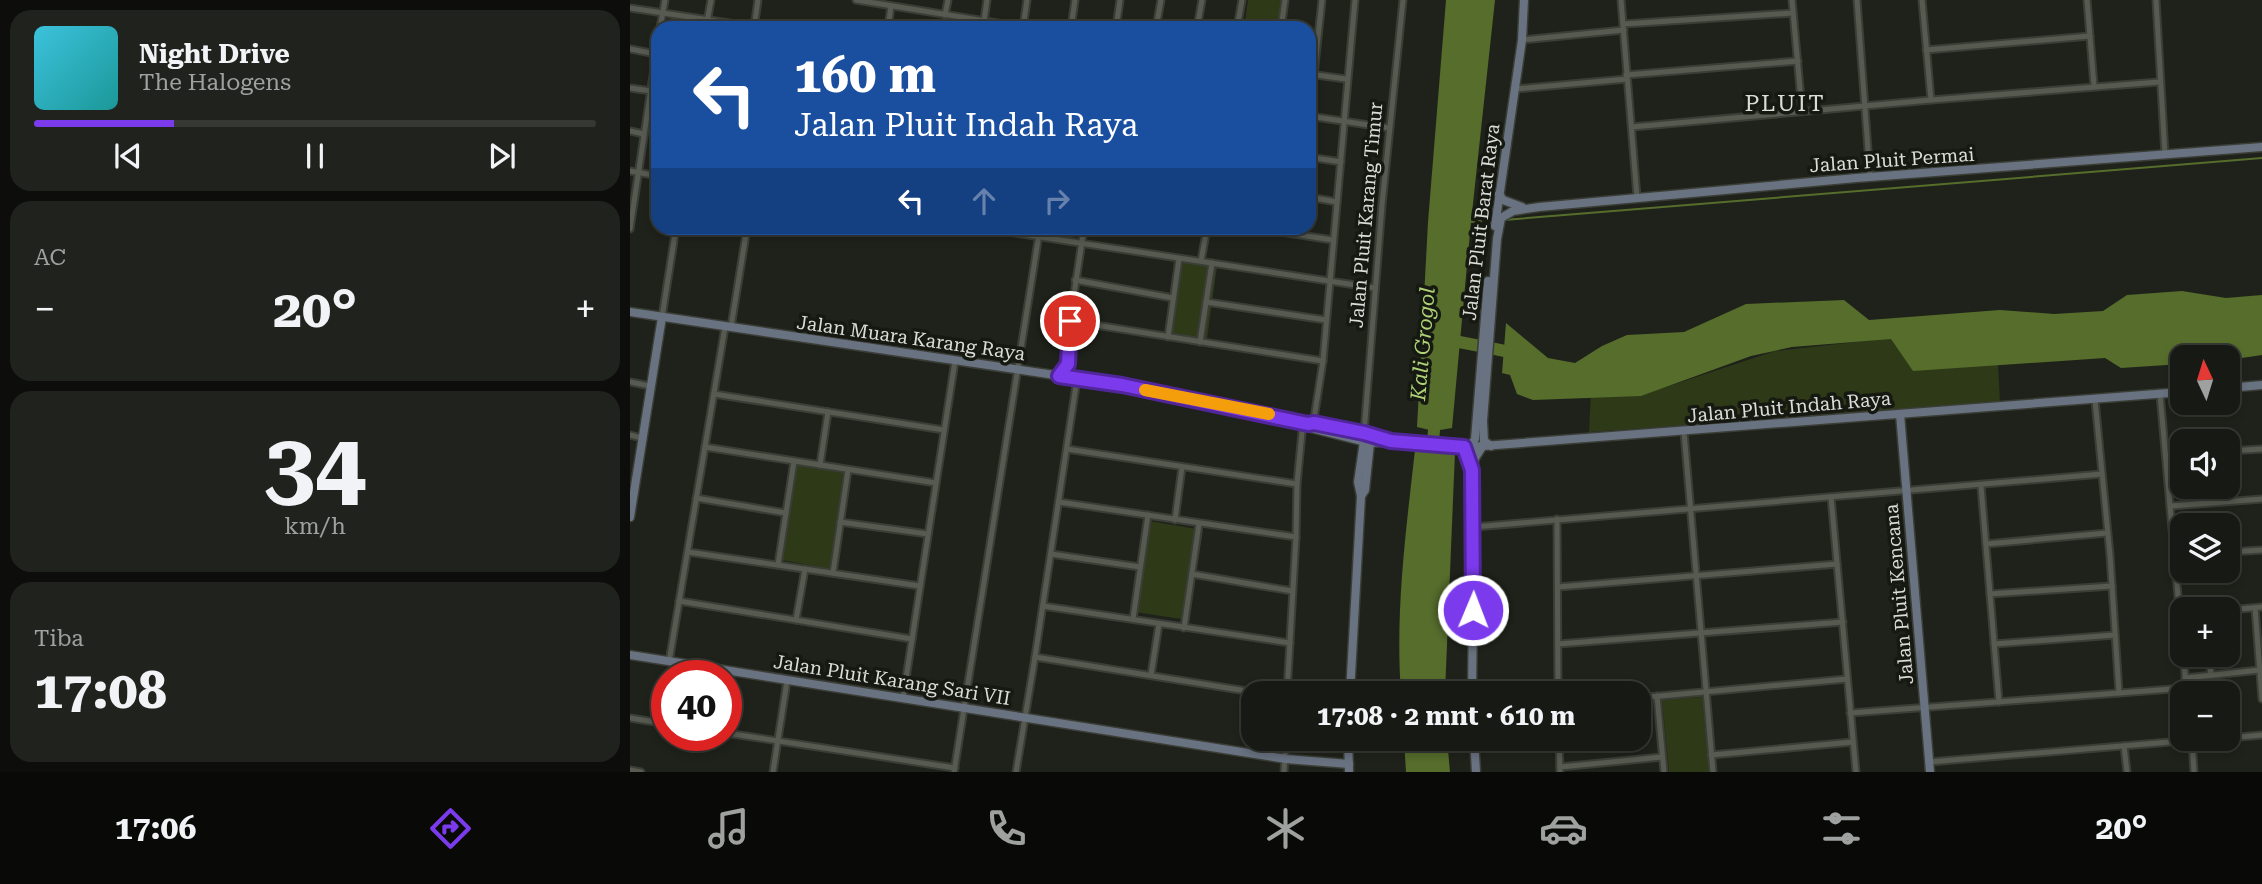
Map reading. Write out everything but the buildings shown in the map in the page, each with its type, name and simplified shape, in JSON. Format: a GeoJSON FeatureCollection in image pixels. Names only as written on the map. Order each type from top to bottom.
{"type":"FeatureCollection","features":[{"type":"Feature","properties":{"kind":"street"},"geometry":{"type":"LineString","coordinates":[[661,21],[664,0]]}},
{"type":"Feature","properties":{"kind":"street"},"geometry":{"type":"LineString","coordinates":[[708,19],[711,0]]}},
{"type":"Feature","properties":{"kind":"street"},"geometry":{"type":"LineString","coordinates":[[755,21],[758,0]]}},
{"type":"Feature","properties":{"kind":"street"},"geometry":{"type":"LineString","coordinates":[[856,0],[984,21],[987,0]]}},
{"type":"Feature","properties":{"kind":"street"},"geometry":{"type":"LineString","coordinates":[[906,8],[907,0]]}},
{"type":"Feature","properties":{"kind":"street"},"geometry":{"type":"LineString","coordinates":[[945,15],[948,0]]}},
{"type":"Feature","properties":{"kind":"street"},"geometry":{"type":"LineString","coordinates":[[1024,21],[1027,0]]}},
{"type":"Feature","properties":{"kind":"street"},"geometry":{"type":"LineString","coordinates":[[1072,21],[1075,0]]}},
{"type":"Feature","properties":{"kind":"street"},"geometry":{"type":"LineString","coordinates":[[1117,21],[1120,0]]}},
{"type":"Feature","properties":{"kind":"street"},"geometry":{"type":"LineString","coordinates":[[1157,21],[1161,0]]}},
{"type":"Feature","properties":{"kind":"street"},"geometry":{"type":"LineString","coordinates":[[1198,21],[1202,0]]}},
{"type":"Feature","properties":{"kind":"street"},"geometry":{"type":"LineString","coordinates":[[1238,21],[1242,0]]}},
{"type":"Feature","properties":{"kind":"street"},"geometry":{"type":"LineString","coordinates":[[1282,21],[1285,0]]}},
{"type":"Feature","properties":{"kind":"street"},"geometry":{"type":"LineString","coordinates":[[1316,40],[1322,0]]}},
{"type":"Feature","properties":{"kind":"street"},"geometry":{"type":"LineString","coordinates":[[1288,681],[1297,484],[1322,362],[1355,0]]}},
{"type":"Feature","properties":{"kind":"street","name":"Jalan Pluit Karang Timur"},"geometry":{"type":"LineString","coordinates":[[1366,439],[1375,288],[1403,0]]}},
{"type":"Feature","properties":{"kind":"street","name":"Jalan Pluit Barat Raya"},"geometry":{"type":"LineString","coordinates":[[1463,447],[1475,439],[1479,417],[1499,194],[1522,40],[1524,0]]}},
{"type":"Feature","properties":{"kind":"street"},"geometry":{"type":"LineString","coordinates":[[1622,0],[1637,197]]}},
{"type":"Feature","properties":{"kind":"street"},"geometry":{"type":"LineString","coordinates":[[1791,0],[1802,111]]}},
{"type":"Feature","properties":{"kind":"street"},"geometry":{"type":"LineString","coordinates":[[1857,0],[1870,177]]}},
{"type":"Feature","properties":{"kind":"street"},"geometry":{"type":"LineString","coordinates":[[1922,0],[1931,100]]}},
{"type":"Feature","properties":{"kind":"street"},"geometry":{"type":"LineString","coordinates":[[2087,0],[2094,86]]}},
{"type":"Feature","properties":{"kind":"street"},"geometry":{"type":"LineString","coordinates":[[2156,0],[2165,155]]}},
{"type":"Feature","properties":{"kind":"street"},"geometry":{"type":"LineString","coordinates":[[889,21],[891,6]]}},
{"type":"Feature","properties":{"kind":"street"},"geometry":{"type":"LineString","coordinates":[[630,8],[720,21]]}},
{"type":"Feature","properties":{"kind":"street"},"geometry":{"type":"LineString","coordinates":[[1522,40],[1624,27],[1793,13]]}},
{"type":"Feature","properties":{"kind":"street"},"geometry":{"type":"LineString","coordinates":[[1926,50],[2090,36]]}},
{"type":"Feature","properties":{"kind":"street"},"geometry":{"type":"LineString","coordinates":[[630,49],[651,53]]}},
{"type":"Feature","properties":{"kind":"street"},"geometry":{"type":"LineString","coordinates":[[1515,89],[1798,61]]}},
{"type":"Feature","properties":{"kind":"street"},"geometry":{"type":"LineString","coordinates":[[1316,75],[1346,79]]}},
{"type":"Feature","properties":{"kind":"street"},"geometry":{"type":"LineString","coordinates":[[1632,127],[2159,82]]}},
{"type":"Feature","properties":{"kind":"street"},"geometry":{"type":"LineString","coordinates":[[630,88],[651,91],[630,229]]}},
{"type":"Feature","properties":{"kind":"street"},"geometry":{"type":"LineString","coordinates":[[1316,117],[1389,128]]}},
{"type":"Feature","properties":{"kind":"street"},"geometry":{"type":"LineString","coordinates":[[630,131],[644,134]]}},
{"type":"Feature","properties":{"kind":"street","name":"Jalan Pluit Permai"},"geometry":{"type":"LineString","coordinates":[[1525,208],[1870,177],[2262,148]]}},
{"type":"Feature","properties":{"kind":"street"},"geometry":{"type":"LineString","coordinates":[[1316,158],[1341,162]]}},
{"type":"Feature","properties":{"kind":"street"},"geometry":{"type":"LineString","coordinates":[[630,172],[651,175]]}},
{"type":"Feature","properties":{"kind":"street"},"geometry":{"type":"LineString","coordinates":[[1499,194],[1510,204],[1525,208]]}},
{"type":"Feature","properties":{"kind":"street"},"geometry":{"type":"LineString","coordinates":[[1316,198],[1337,202]]}},
{"type":"Feature","properties":{"kind":"street","name":"Jalan Pluit Barat Raya"},"geometry":{"type":"LineString","coordinates":[[1481,386],[1499,222],[1507,213],[1525,208]]}},
{"type":"Feature","properties":{"kind":"street"},"geometry":{"type":"LineString","coordinates":[[630,517],[632,488],[675,235]]}},
{"type":"Feature","properties":{"kind":"street"},"geometry":{"type":"LineString","coordinates":[[669,660],[714,394],[746,235]]}},
{"type":"Feature","properties":{"kind":"street"},"geometry":{"type":"LineString","coordinates":[[1032,235],[1375,288]]}},
{"type":"Feature","properties":{"kind":"street"},"geometry":{"type":"LineString","coordinates":[[1059,376],[1068,364],[1070,321],[1082,235]]}},
{"type":"Feature","properties":{"kind":"street"},"geometry":{"type":"LineString","coordinates":[[1201,261],[1206,235]]}},
{"type":"Feature","properties":{"kind":"street"},"geometry":{"type":"LineString","coordinates":[[1300,235],[1333,240]]}},
{"type":"Feature","properties":{"kind":"street"},"geometry":{"type":"LineString","coordinates":[[742,736],[955,770],[1038,236]]}},
{"type":"Feature","properties":{"kind":"street"},"geometry":{"type":"LineString","coordinates":[[1168,337],[1178,259]]}},
{"type":"Feature","properties":{"kind":"street"},"geometry":{"type":"LineString","coordinates":[[1200,342],[1212,263]]}},
{"type":"Feature","properties":{"kind":"street"},"geometry":{"type":"LineString","coordinates":[[1075,280],[1173,298]]}},
{"type":"Feature","properties":{"kind":"street"},"geometry":{"type":"LineString","coordinates":[[1206,302],[1326,320]]}},
{"type":"Feature","properties":{"kind":"street","name":"Jalan Muara Karang Raya"},"geometry":{"type":"LineString","coordinates":[[630,312],[1122,385],[1310,424],[1366,439],[1395,442]]}},
{"type":"Feature","properties":{"kind":"street"},"geometry":{"type":"LineString","coordinates":[[1070,321],[1322,362]]}},
{"type":"Feature","properties":{"kind":"street"},"geometry":{"type":"LineString","coordinates":[[903,698],[955,361]]}},
{"type":"Feature","properties":{"kind":"street"},"geometry":{"type":"LineString","coordinates":[[1016,772],[1077,379]]}},
{"type":"Feature","properties":{"kind":"street"},"geometry":{"type":"LineString","coordinates":[[630,382],[650,386]]}},
{"type":"Feature","properties":{"kind":"street"},"geometry":{"type":"LineString","coordinates":[[2240,387],[2262,385]]}},
{"type":"Feature","properties":{"kind":"street","name":"Jalan Pluit Indah Raya"},"geometry":{"type":"LineString","coordinates":[[1395,442],[1486,446],[2170,393]]}},
{"type":"Feature","properties":{"kind":"street"},"geometry":{"type":"LineString","coordinates":[[714,394],[944,430]]}},
{"type":"Feature","properties":{"kind":"street"},"geometry":{"type":"LineString","coordinates":[[2161,394],[2172,513]]}},
{"type":"Feature","properties":{"kind":"street"},"geometry":{"type":"LineString","coordinates":[[2095,400],[2119,693]]}},
{"type":"Feature","properties":{"kind":"street"},"geometry":{"type":"LineString","coordinates":[[820,465],[828,412]]}},
{"type":"Feature","properties":{"kind":"street","name":"Jalan Pluit Kencana"},"geometry":{"type":"LineString","coordinates":[[1900,414],[1929,767]]}},
{"type":"Feature","properties":{"kind":"street","name":"Jalan Pluit Barat Raya"},"geometry":{"type":"LineString","coordinates":[[1479,417],[1486,446]]}},
{"type":"Feature","properties":{"kind":"street"},"geometry":{"type":"LineString","coordinates":[[1684,432],[1713,772]]}},
{"type":"Feature","properties":{"kind":"street"},"geometry":{"type":"LineString","coordinates":[[630,435],[642,438]]}},
{"type":"Feature","properties":{"kind":"street"},"geometry":{"type":"LineString","coordinates":[[1351,681],[1361,496],[1365,490],[1366,439]]}},
{"type":"Feature","properties":{"kind":"street"},"geometry":{"type":"LineString","coordinates":[[1472,681],[1472,470],[1475,458],[1486,446]]}},
{"type":"Feature","properties":{"kind":"street"},"geometry":{"type":"LineString","coordinates":[[705,447],[936,483]]}},
{"type":"Feature","properties":{"kind":"street"},"geometry":{"type":"LineString","coordinates":[[1463,447],[1472,470]]}},
{"type":"Feature","properties":{"kind":"street"},"geometry":{"type":"LineString","coordinates":[[1067,449],[1297,484]]}},
{"type":"Feature","properties":{"kind":"street"},"geometry":{"type":"LineString","coordinates":[[2240,450],[2262,449]]}},
{"type":"Feature","properties":{"kind":"street"},"geometry":{"type":"LineString","coordinates":[[2166,456],[2170,456]]}},
{"type":"Feature","properties":{"kind":"street"},"geometry":{"type":"LineString","coordinates":[[778,565],[794,461]]}},
{"type":"Feature","properties":{"kind":"street"},"geometry":{"type":"LineString","coordinates":[[1175,520],[1182,467]]}},
{"type":"Feature","properties":{"kind":"street"},"geometry":{"type":"LineString","coordinates":[[834,573],[848,470]]}},
{"type":"Feature","properties":{"kind":"street"},"geometry":{"type":"LineString","coordinates":[[1474,527],[2102,474]]}},
{"type":"Feature","properties":{"kind":"street"},"geometry":{"type":"LineString","coordinates":[[1981,486],[1999,702]]}},
{"type":"Feature","properties":{"kind":"street"},"geometry":{"type":"LineString","coordinates":[[1831,497],[1856,772]]}},
{"type":"Feature","properties":{"kind":"street"},"geometry":{"type":"LineString","coordinates":[[696,498],[786,513]]}},
{"type":"Feature","properties":{"kind":"street"},"geometry":{"type":"LineString","coordinates":[[2171,506],[2262,499]]}},
{"type":"Feature","properties":{"kind":"street"},"geometry":{"type":"LineString","coordinates":[[1059,502],[1296,537]]}},
{"type":"Feature","properties":{"kind":"street"},"geometry":{"type":"LineString","coordinates":[[1133,619],[1148,515]]}},
{"type":"Feature","properties":{"kind":"street"},"geometry":{"type":"LineString","coordinates":[[1557,519],[1558,681]]}},
{"type":"Feature","properties":{"kind":"street"},"geometry":{"type":"LineString","coordinates":[[840,522],[928,534]]}},
{"type":"Feature","properties":{"kind":"street"},"geometry":{"type":"LineString","coordinates":[[1185,628],[1199,524]]}},
{"type":"Feature","properties":{"kind":"street"},"geometry":{"type":"LineString","coordinates":[[1986,544],[2108,533]]}},
{"type":"Feature","properties":{"kind":"street"},"geometry":{"type":"LineString","coordinates":[[2240,551],[2262,550]]}},
{"type":"Feature","properties":{"kind":"street"},"geometry":{"type":"LineString","coordinates":[[688,552],[920,586]]}},
{"type":"Feature","properties":{"kind":"street"},"geometry":{"type":"LineString","coordinates":[[1051,554],[1140,567]]}},
{"type":"Feature","properties":{"kind":"street"},"geometry":{"type":"LineString","coordinates":[[1558,587],[1837,564]]}},
{"type":"Feature","properties":{"kind":"street"},"geometry":{"type":"LineString","coordinates":[[796,620],[805,569]]}},
{"type":"Feature","properties":{"kind":"street"},"geometry":{"type":"LineString","coordinates":[[1192,574],[1292,591]]}},
{"type":"Feature","properties":{"kind":"street"},"geometry":{"type":"LineString","coordinates":[[1990,594],[2112,586]]}},
{"type":"Feature","properties":{"kind":"street"},"geometry":{"type":"LineString","coordinates":[[679,601],[912,639]]}},
{"type":"Feature","properties":{"kind":"street"},"geometry":{"type":"LineString","coordinates":[[1043,606],[1290,643]]}},
{"type":"Feature","properties":{"kind":"street"},"geometry":{"type":"LineString","coordinates":[[2240,609],[2259,608],[2262,699]]}},
{"type":"Feature","properties":{"kind":"street"},"geometry":{"type":"LineString","coordinates":[[1558,645],[1843,622]]}},
{"type":"Feature","properties":{"kind":"street"},"geometry":{"type":"LineString","coordinates":[[1151,676],[1158,624]]}},
{"type":"Feature","properties":{"kind":"street"},"geometry":{"type":"LineString","coordinates":[[1994,644],[2115,635]]}},
{"type":"Feature","properties":{"kind":"street","name":"Jalan Pluit Karang Sari VII"},"geometry":{"type":"LineString","coordinates":[[630,655],[658,660]]}},
{"type":"Feature","properties":{"kind":"street"},"geometry":{"type":"LineString","coordinates":[[1035,657],[1241,690]]}},
{"type":"Feature","properties":{"kind":"street"},"geometry":{"type":"LineString","coordinates":[[2184,667],[2185,681]]}},
{"type":"Feature","properties":{"kind":"street"},"geometry":{"type":"LineString","coordinates":[[2210,667],[2211,675]]}},
{"type":"Feature","properties":{"kind":"street"},"geometry":{"type":"LineString","coordinates":[[2185,678],[2259,670]]}},
{"type":"Feature","properties":{"kind":"street","name":"Jalan Pluit Karang Sari VII"},"geometry":{"type":"LineString","coordinates":[[742,674],[1349,768]]}},
{"type":"Feature","properties":{"kind":"street"},"geometry":{"type":"LineString","coordinates":[[1651,697],[1847,679]]}},
{"type":"Feature","properties":{"kind":"street"},"geometry":{"type":"LineString","coordinates":[[773,772],[787,681]]}},
{"type":"Feature","properties":{"kind":"street"},"geometry":{"type":"LineString","coordinates":[[1850,713],[2170,691]]}},
{"type":"Feature","properties":{"kind":"street"},"geometry":{"type":"LineString","coordinates":[[1657,696],[1664,772]]}},
{"type":"Feature","properties":{"kind":"street"},"geometry":{"type":"LineString","coordinates":[[630,718],[651,721]]}},
{"type":"Feature","properties":{"kind":"street"},"geometry":{"type":"LineString","coordinates":[[2240,737],[2262,735]]}},
{"type":"Feature","properties":{"kind":"street"},"geometry":{"type":"LineString","coordinates":[[1711,755],[1853,742]]}},
{"type":"Feature","properties":{"kind":"street"},"geometry":{"type":"LineString","coordinates":[[1929,767],[2170,742]]}},
{"type":"Feature","properties":{"kind":"street"},"geometry":{"type":"LineString","coordinates":[[2124,746],[2127,772]]}},
{"type":"Feature","properties":{"kind":"street"},"geometry":{"type":"LineString","coordinates":[[1284,772],[1286,751]]}},
{"type":"Feature","properties":{"kind":"street"},"geometry":{"type":"LineString","coordinates":[[1475,751],[1476,772]]}},
{"type":"Feature","properties":{"kind":"street"},"geometry":{"type":"LineString","coordinates":[[1559,751],[1560,769],[1662,757]]}},
{"type":"Feature","properties":{"kind":"street"},"geometry":{"type":"LineString","coordinates":[[2193,751],[2194,772]]}},
{"type":"Feature","properties":{"kind":"street"},"geometry":{"type":"LineString","coordinates":[[630,770],[641,772]]}},
{"type":"Feature","properties":{"kind":"shaded area"},"geometry":{"type":"Polygon","coordinates":[[[1248,0],[1283,0],[1281,21],[1245,21],[1248,0]]]}},
{"type":"Feature","properties":{"kind":"shaded area"},"geometry":{"type":"Polygon","coordinates":[[[1183,262],[1217,267],[1207,339],[1172,334],[1173,313],[1183,262]]]}},
{"type":"Feature","properties":{"kind":"shaded area"},"geometry":{"type":"Polygon","coordinates":[[[1891,338],[1998,364],[2000,403],[1589,432],[1591,391],[1663,388],[1775,351],[1891,338]]]}},
{"type":"Feature","properties":{"kind":"shaded area"},"geometry":{"type":"Polygon","coordinates":[[[797,465],[843,473],[830,569],[782,560],[797,465]]]}},
{"type":"Feature","properties":{"kind":"shaded area"},"geometry":{"type":"Polygon","coordinates":[[[1149,521],[1203,530],[1188,620],[1135,612],[1149,521]]]}},
{"type":"Feature","properties":{"kind":"shaded area"},"geometry":{"type":"Polygon","coordinates":[[[1702,697],[1709,772],[1669,772],[1662,700],[1702,697]]]}},
{"type":"Feature","properties":{"kind":"water"},"geometry":{"type":"Polygon","coordinates":[[[1446,0],[1495,0],[1452,428],[1434,431],[1417,427],[1428,222],[1446,0]]]}},
{"type":"Feature","properties":{"kind":"water"},"geometry":{"type":"Polygon","coordinates":[[[2182,291],[2226,298],[2262,295],[2262,355],[2240,358],[2240,345],[2170,345],[2170,365],[2121,368],[2105,358],[1913,371],[1891,339],[1792,347],[1751,356],[1641,396],[1533,400],[1517,394],[1510,375],[1502,373],[1506,323],[1548,358],[1575,363],[1602,346],[1627,335],[1684,332],[1746,304],[1844,300],[1869,320],[2000,310],[2054,314],[2103,311],[2127,295],[2182,291]]]}},
{"type":"Feature","properties":{"kind":"water"},"geometry":{"type":"Polygon","coordinates":[[[1415,450],[1455,452],[1445,681],[1401,681],[1399,632],[1415,450]]]}},
{"type":"Feature","properties":{"kind":"water"},"geometry":{"type":"Polygon","coordinates":[[[1405,751],[1448,751],[1450,772],[1406,772],[1405,751]]]}},
{"type":"Feature","properties":{"kind":"waterway"},"geometry":{"type":"LineString","coordinates":[[1504,220],[2262,158]]}},
{"type":"Feature","properties":{"kind":"waterway"},"geometry":{"type":"LineString","coordinates":[[1470,222],[1481,221]]}},
{"type":"Feature","properties":{"kind":"waterway"},"geometry":{"type":"LineString","coordinates":[[1444,339],[1480,346]]}},
{"type":"Feature","properties":{"kind":"waterway"},"geometry":{"type":"LineString","coordinates":[[1490,348],[1510,352],[1515,358]]}},
{"type":"Feature","properties":{"kind":"waterway","name":"Kali Grogol"},"geometry":{"type":"LineString","coordinates":[[1431,466],[1435,418]]}},
{"type":"Feature","properties":{"kind":"slow traffic"},"geometry":{"type":"LineString","coordinates":[[1145,390],[1269,414]]}},
{"type":"Feature","properties":{"kind":"district","name":"PLUIT"},"geometry":{"type":"Point","coordinates":[1785,103]}},
{"type":"Feature","properties":{"kind":"route"},"geometry":{"type":"LineString","coordinates":[[1070,321],[1068,364],[1059,376],[1122,385],[1364,433],[1391,441],[1464,447],[1472,470],[1473,610]]}}]}
